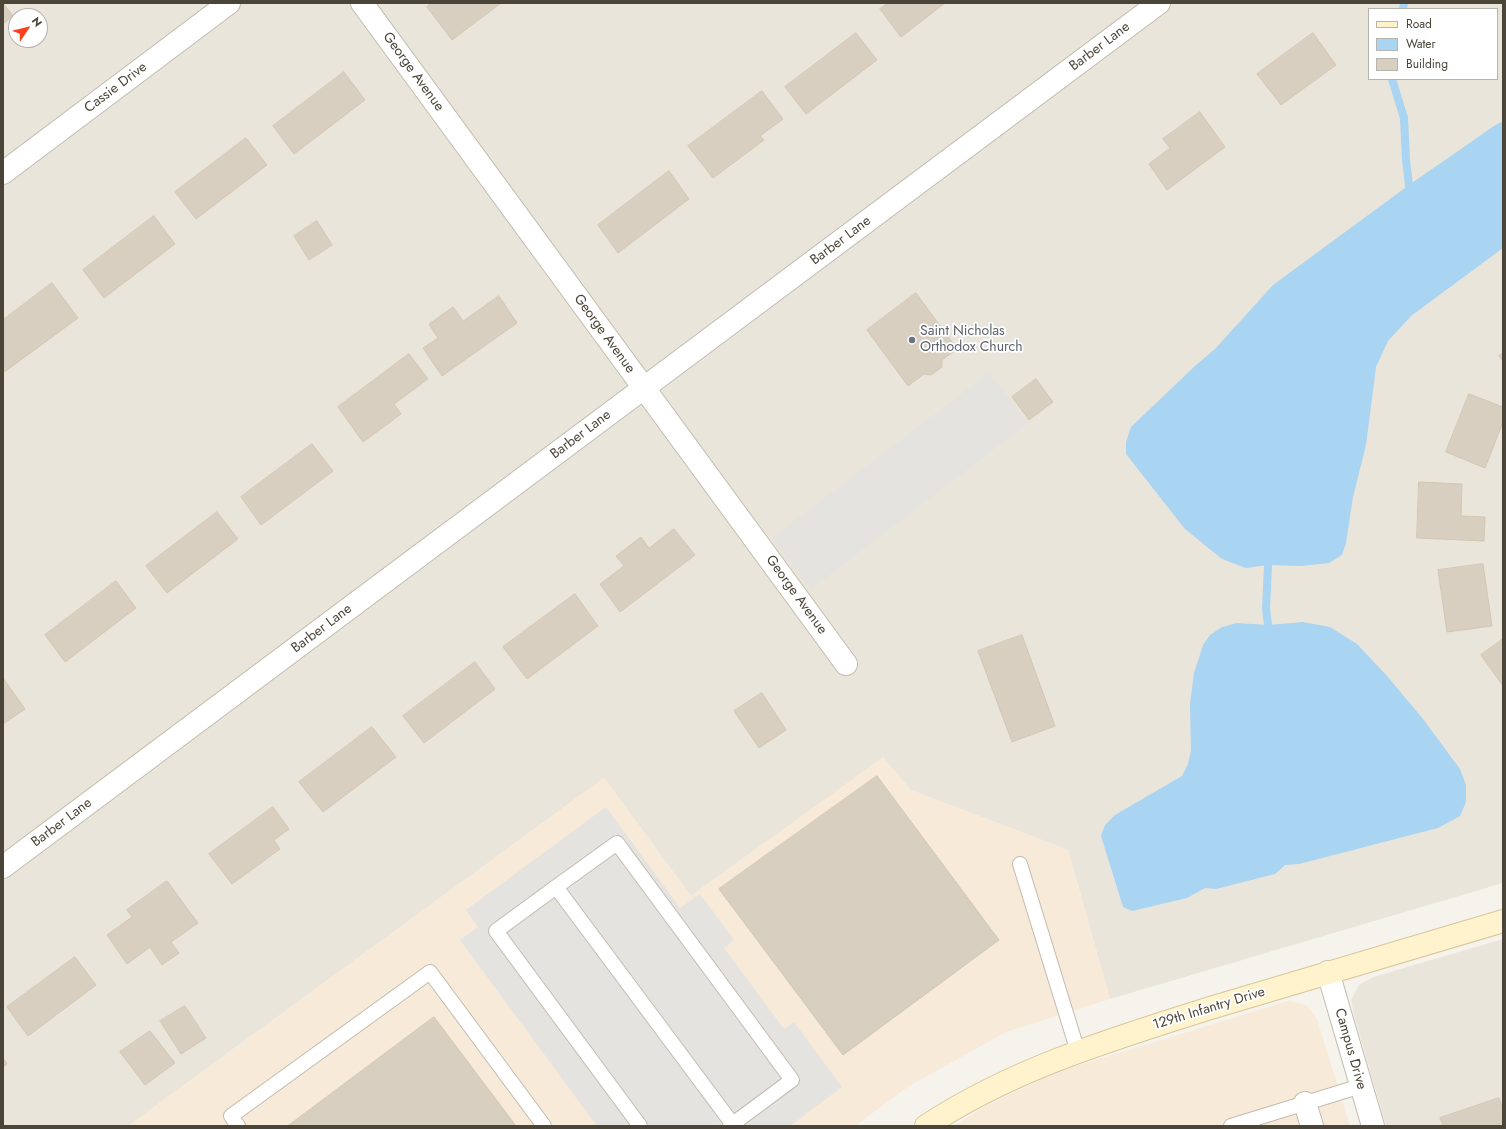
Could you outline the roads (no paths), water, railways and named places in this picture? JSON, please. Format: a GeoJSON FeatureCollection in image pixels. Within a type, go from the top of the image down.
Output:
{"type":"FeatureCollection","features":[{"type":"Feature","properties":{"kind":"street","name":"Cassie Drive"},"geometry":{"type":"LineString","coordinates":[[3,172],[229,3]]}},
{"type":"Feature","properties":{"kind":"street","name":"George Avenue"},"geometry":{"type":"LineString","coordinates":[[362,3],[846,664]]}},
{"type":"Feature","properties":{"kind":"street","name":"Barber Lane"},"geometry":{"type":"LineString","coordinates":[[3,867],[1159,3]]}},
{"type":"Feature","properties":{"kind":"street","name":"129th Infantry Drive"},"geometry":{"type":"LineString","coordinates":[[926,1126],[954,1108],[1024,1073],[1100,1043],[1328,972],[1503,921]]}},
{"type":"Feature","properties":{"kind":"street","name":"Campus Drive"},"geometry":{"type":"LineString","coordinates":[[1328,972],[1373,1126]]}},
{"type":"Feature","properties":{"kind":"street"},"geometry":{"type":"LineString","coordinates":[[1305,1103],[1312,1126]]}},
{"type":"Feature","properties":{"kind":"lane"},"geometry":{"type":"LineString","coordinates":[[556,887],[732,1125],[792,1080],[617,842],[496,931],[640,1126]]}},
{"type":"Feature","properties":{"kind":"lane"},"geometry":{"type":"LineString","coordinates":[[1020,864],[1078,1052]]}},
{"type":"Feature","properties":{"kind":"lane"},"geometry":{"type":"LineString","coordinates":[[238,1126],[231,1116],[430,972],[544,1126]]}},
{"type":"Feature","properties":{"kind":"lane"},"geometry":{"type":"LineString","coordinates":[[1231,1126],[1361,1086]]}},
{"type":"Feature","properties":{"kind":"water"},"geometry":{"type":"Polygon","coordinates":[[[1503,121],[1503,248],[1411,316],[1388,341],[1376,367],[1366,445],[1353,497],[1346,543],[1342,555],[1329,563],[1301,566],[1268,565],[1246,568],[1222,559],[1185,529],[1126,454],[1126,442],[1131,427],[1215,349],[1273,285],[1409,185],[1503,121]]]}},
{"type":"Feature","properties":{"kind":"water"},"geometry":{"type":"Polygon","coordinates":[[[1303,622],[1330,627],[1357,644],[1387,676],[1423,719],[1460,769],[1466,785],[1466,802],[1460,816],[1438,828],[1299,864],[1285,865],[1275,874],[1216,889],[1205,888],[1187,898],[1132,911],[1123,907],[1101,836],[1105,825],[1115,815],[1182,776],[1188,764],[1191,751],[1190,704],[1194,673],[1203,645],[1210,635],[1222,627],[1237,623],[1268,625],[1303,622]]]}},
{"type":"Feature","properties":{"kind":"waterway"},"geometry":{"type":"LineString","coordinates":[[1403,8],[1404,3]]}},
{"type":"Feature","properties":{"kind":"waterway"},"geometry":{"type":"LineString","coordinates":[[1392,80],[1404,118],[1409,185]]}},
{"type":"Feature","properties":{"kind":"waterway"},"geometry":{"type":"LineString","coordinates":[[1268,565],[1266,609],[1268,625]]}},
{"type":"Feature","properties":{"kind":"place","name":"Saint Nicholas Orthodox Church"},"geometry":{"type":"Point","coordinates":[912,340]}}]}
